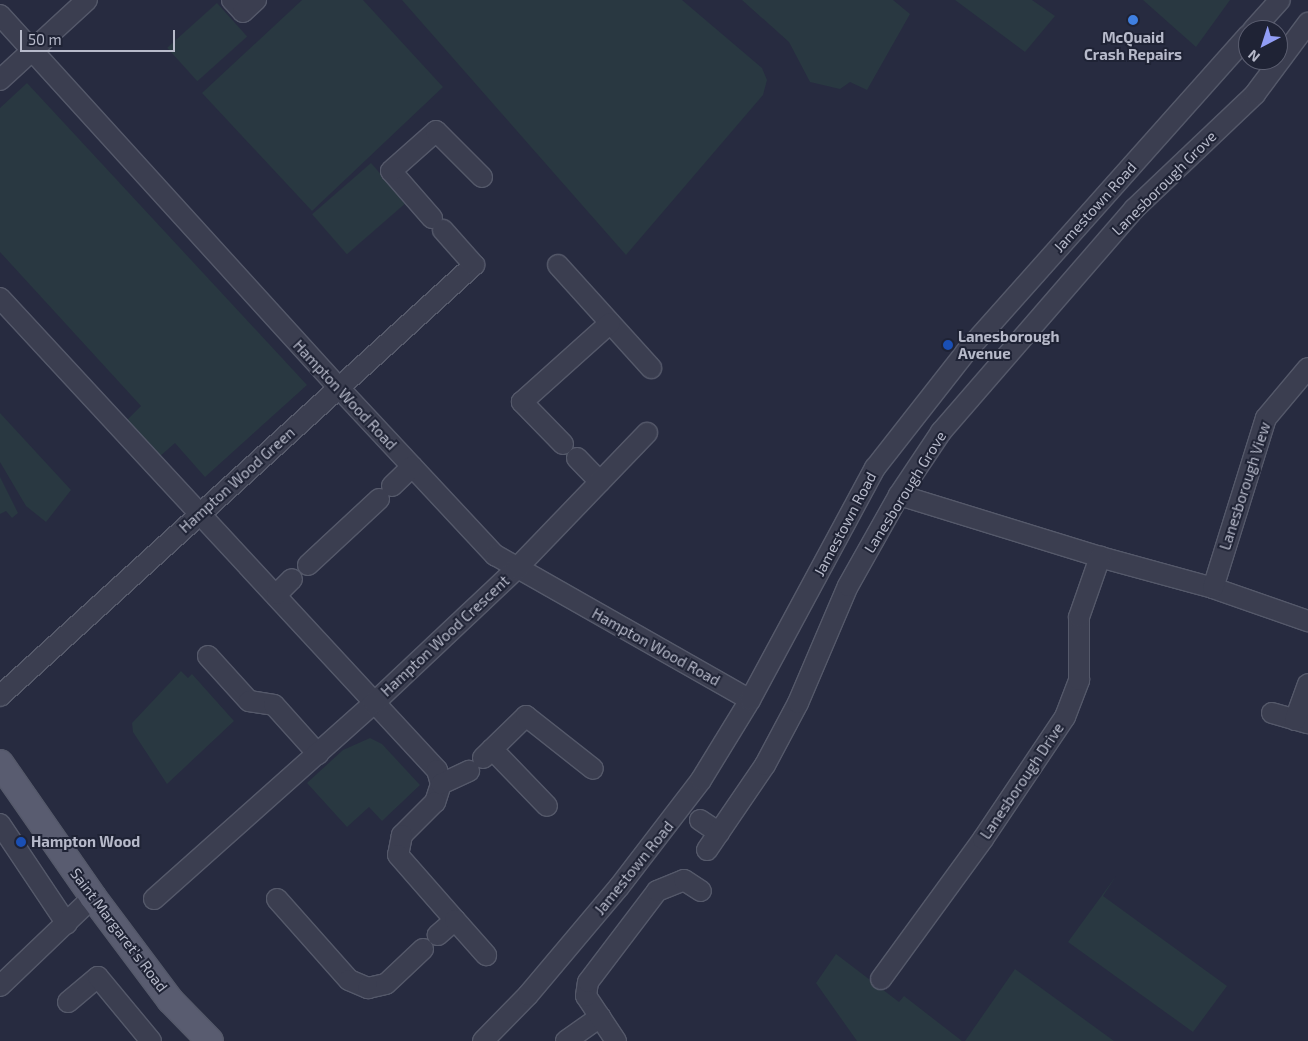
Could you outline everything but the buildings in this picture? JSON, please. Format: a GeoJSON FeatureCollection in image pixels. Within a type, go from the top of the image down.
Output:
{"type":"FeatureCollection","features":[{"type":"Feature","properties":{"kind":"main road","name":"Saint Margaret's Road"},"geometry":{"type":"LineString","coordinates":[[0,763],[93,897],[170,1000],[210,1041]]}},
{"type":"Feature","properties":{"kind":"street"},"geometry":{"type":"LineString","coordinates":[[0,80],[87,0]]}},
{"type":"Feature","properties":{"kind":"street"},"geometry":{"type":"LineString","coordinates":[[232,0],[243,12],[256,0]]}},
{"type":"Feature","properties":{"kind":"street"},"geometry":{"type":"LineString","coordinates":[[1262,20],[1280,0]]}},
{"type":"Feature","properties":{"kind":"street","name":"Hampton Wood Road"},"geometry":{"type":"LineString","coordinates":[[0,15],[338,388],[495,554],[516,569],[750,700]]}},
{"type":"Feature","properties":{"kind":"street","name":"Lanesborough Grove"},"geometry":{"type":"LineString","coordinates":[[708,850],[766,766],[798,703],[848,586],[900,495],[941,432],[1134,209],[1255,94],[1308,23]]}},
{"type":"Feature","properties":{"kind":"street","name":"Jamestown Road"},"geometry":{"type":"LineString","coordinates":[[483,1041],[528,995],[668,828],[750,700],[874,468],[966,352],[1238,47]]}},
{"type":"Feature","properties":{"kind":"street","name":"Hampton Wood Green"},"geometry":{"type":"LineString","coordinates":[[0,696],[474,265],[391,171],[436,131],[482,177]]}},
{"type":"Feature","properties":{"kind":"street"},"geometry":{"type":"LineString","coordinates":[[558,265],[651,368]]}},
{"type":"Feature","properties":{"kind":"street"},"geometry":{"type":"LineString","coordinates":[[0,298],[198,515],[277,594],[374,703],[438,770],[441,784],[435,802],[402,835],[398,855],[486,955]]}},
{"type":"Feature","properties":{"kind":"street"},"geometry":{"type":"LineString","coordinates":[[563,444],[522,402],[610,323]]}},
{"type":"Feature","properties":{"kind":"street","name":"Lanesborough View"},"geometry":{"type":"LineString","coordinates":[[1213,588],[1266,418],[1308,368]]}},
{"type":"Feature","properties":{"kind":"street","name":"Hampton Wood Crescent"},"geometry":{"type":"LineString","coordinates":[[154,900],[374,703],[516,569],[647,433]]}},
{"type":"Feature","properties":{"kind":"street"},"geometry":{"type":"LineString","coordinates":[[577,458],[600,482]]}},
{"type":"Feature","properties":{"kind":"street"},"geometry":{"type":"LineString","coordinates":[[308,564],[412,467]]}},
{"type":"Feature","properties":{"kind":"street"},"geometry":{"type":"LineString","coordinates":[[900,495],[1100,557],[1213,588],[1308,621]]}},
{"type":"Feature","properties":{"kind":"street","name":"Lanesborough Drive"},"geometry":{"type":"LineString","coordinates":[[881,979],[984,840],[1065,717],[1079,680],[1079,617],[1100,557]]}},
{"type":"Feature","properties":{"kind":"street"},"geometry":{"type":"LineString","coordinates":[[277,594],[292,579]]}},
{"type":"Feature","properties":{"kind":"street"},"geometry":{"type":"LineString","coordinates":[[208,656],[249,701],[274,705],[318,754]]}},
{"type":"Feature","properties":{"kind":"street"},"geometry":{"type":"LineString","coordinates":[[1272,713],[1302,722],[1308,684]]}},
{"type":"Feature","properties":{"kind":"street"},"geometry":{"type":"LineString","coordinates":[[441,784],[481,759],[526,716],[592,768]]}},
{"type":"Feature","properties":{"kind":"street"},"geometry":{"type":"LineString","coordinates":[[481,759],[548,806]]}},
{"type":"Feature","properties":{"kind":"street"},"geometry":{"type":"LineString","coordinates":[[700,820],[719,833]]}},
{"type":"Feature","properties":{"kind":"street"},"geometry":{"type":"LineString","coordinates":[[0,824],[67,924]]}},
{"type":"Feature","properties":{"kind":"street"},"geometry":{"type":"LineString","coordinates":[[616,1041],[586,996],[588,982],[657,891],[684,880],[701,891]]}},
{"type":"Feature","properties":{"kind":"street"},"geometry":{"type":"LineString","coordinates":[[0,986],[67,924],[93,897]]}},
{"type":"Feature","properties":{"kind":"street"},"geometry":{"type":"LineString","coordinates":[[277,899],[349,980],[368,988],[386,984],[423,949]]}},
{"type":"Feature","properties":{"kind":"street"},"geometry":{"type":"LineString","coordinates":[[438,935],[455,920]]}},
{"type":"Feature","properties":{"kind":"street"},"geometry":{"type":"LineString","coordinates":[[68,1002],[98,977],[151,1041]]}},
{"type":"Feature","properties":{"kind":"street"},"geometry":{"type":"LineString","coordinates":[[566,1041],[600,1017]]}},
{"type":"Feature","properties":{"kind":"shaded area"},"geometry":{"type":"Polygon","coordinates":[[[302,0],[363,0],[443,87],[312,211],[202,93],[302,0]]]}},
{"type":"Feature","properties":{"kind":"shaded area"},"geometry":{"type":"Polygon","coordinates":[[[402,0],[682,0],[762,68],[767,80],[763,95],[626,255],[402,0]]]}},
{"type":"Feature","properties":{"kind":"shaded area"},"geometry":{"type":"Polygon","coordinates":[[[742,0],[893,0],[910,14],[867,90],[850,82],[840,89],[810,82],[789,42],[742,0]]]}},
{"type":"Feature","properties":{"kind":"shaded area"},"geometry":{"type":"Polygon","coordinates":[[[955,0],[1032,0],[1055,16],[1025,52],[955,0]]]}},
{"type":"Feature","properties":{"kind":"shaded area"},"geometry":{"type":"Polygon","coordinates":[[[1143,0],[1230,0],[1196,47],[1143,0]]]}},
{"type":"Feature","properties":{"kind":"shaded area"},"geometry":{"type":"Polygon","coordinates":[[[217,3],[247,36],[197,81],[167,48],[217,3]]]}},
{"type":"Feature","properties":{"kind":"shaded area"},"geometry":{"type":"Polygon","coordinates":[[[27,83],[307,385],[205,477],[175,443],[159,457],[126,421],[141,406],[0,252],[0,108],[27,83]]]}},
{"type":"Feature","properties":{"kind":"shaded area"},"geometry":{"type":"Polygon","coordinates":[[[371,163],[406,203],[347,254],[312,214],[371,163]]]}},
{"type":"Feature","properties":{"kind":"shaded area"},"geometry":{"type":"Polygon","coordinates":[[[0,413],[71,490],[46,522],[26,506],[0,462],[0,413]]]}},
{"type":"Feature","properties":{"kind":"shaded area"},"geometry":{"type":"Polygon","coordinates":[[[0,477],[18,513],[12,518],[6,511],[0,514],[0,477]]]}},
{"type":"Feature","properties":{"kind":"shaded area"},"geometry":{"type":"Polygon","coordinates":[[[181,671],[188,678],[192,674],[234,721],[167,784],[133,732],[132,723],[181,671]]]}},
{"type":"Feature","properties":{"kind":"shaded area"},"geometry":{"type":"Polygon","coordinates":[[[370,738],[382,744],[420,785],[382,821],[369,807],[347,827],[307,783],[343,750],[370,738]]]}},
{"type":"Feature","properties":{"kind":"shaded area"},"geometry":{"type":"Polygon","coordinates":[[[1116,876],[1103,896],[1227,986],[1193,1032],[1068,942],[1116,876]]]}},
{"type":"Feature","properties":{"kind":"shaded area"},"geometry":{"type":"Polygon","coordinates":[[[836,954],[899,1002],[904,996],[962,1041],[857,1041],[816,983],[836,954]]]}},
{"type":"Feature","properties":{"kind":"shaded area"},"geometry":{"type":"Polygon","coordinates":[[[1015,969],[1114,1041],[965,1041],[1015,969]]]}},
{"type":"Feature","properties":{"kind":"place","name":"McQuaid Crash Repairs"},"geometry":{"type":"Point","coordinates":[1133,20]}},
{"type":"Feature","properties":{"kind":"place","name":"Lanesborough Avenue"},"geometry":{"type":"Point","coordinates":[948,345]}},
{"type":"Feature","properties":{"kind":"place","name":"Hampton Wood"},"geometry":{"type":"Point","coordinates":[21,842]}}]}
